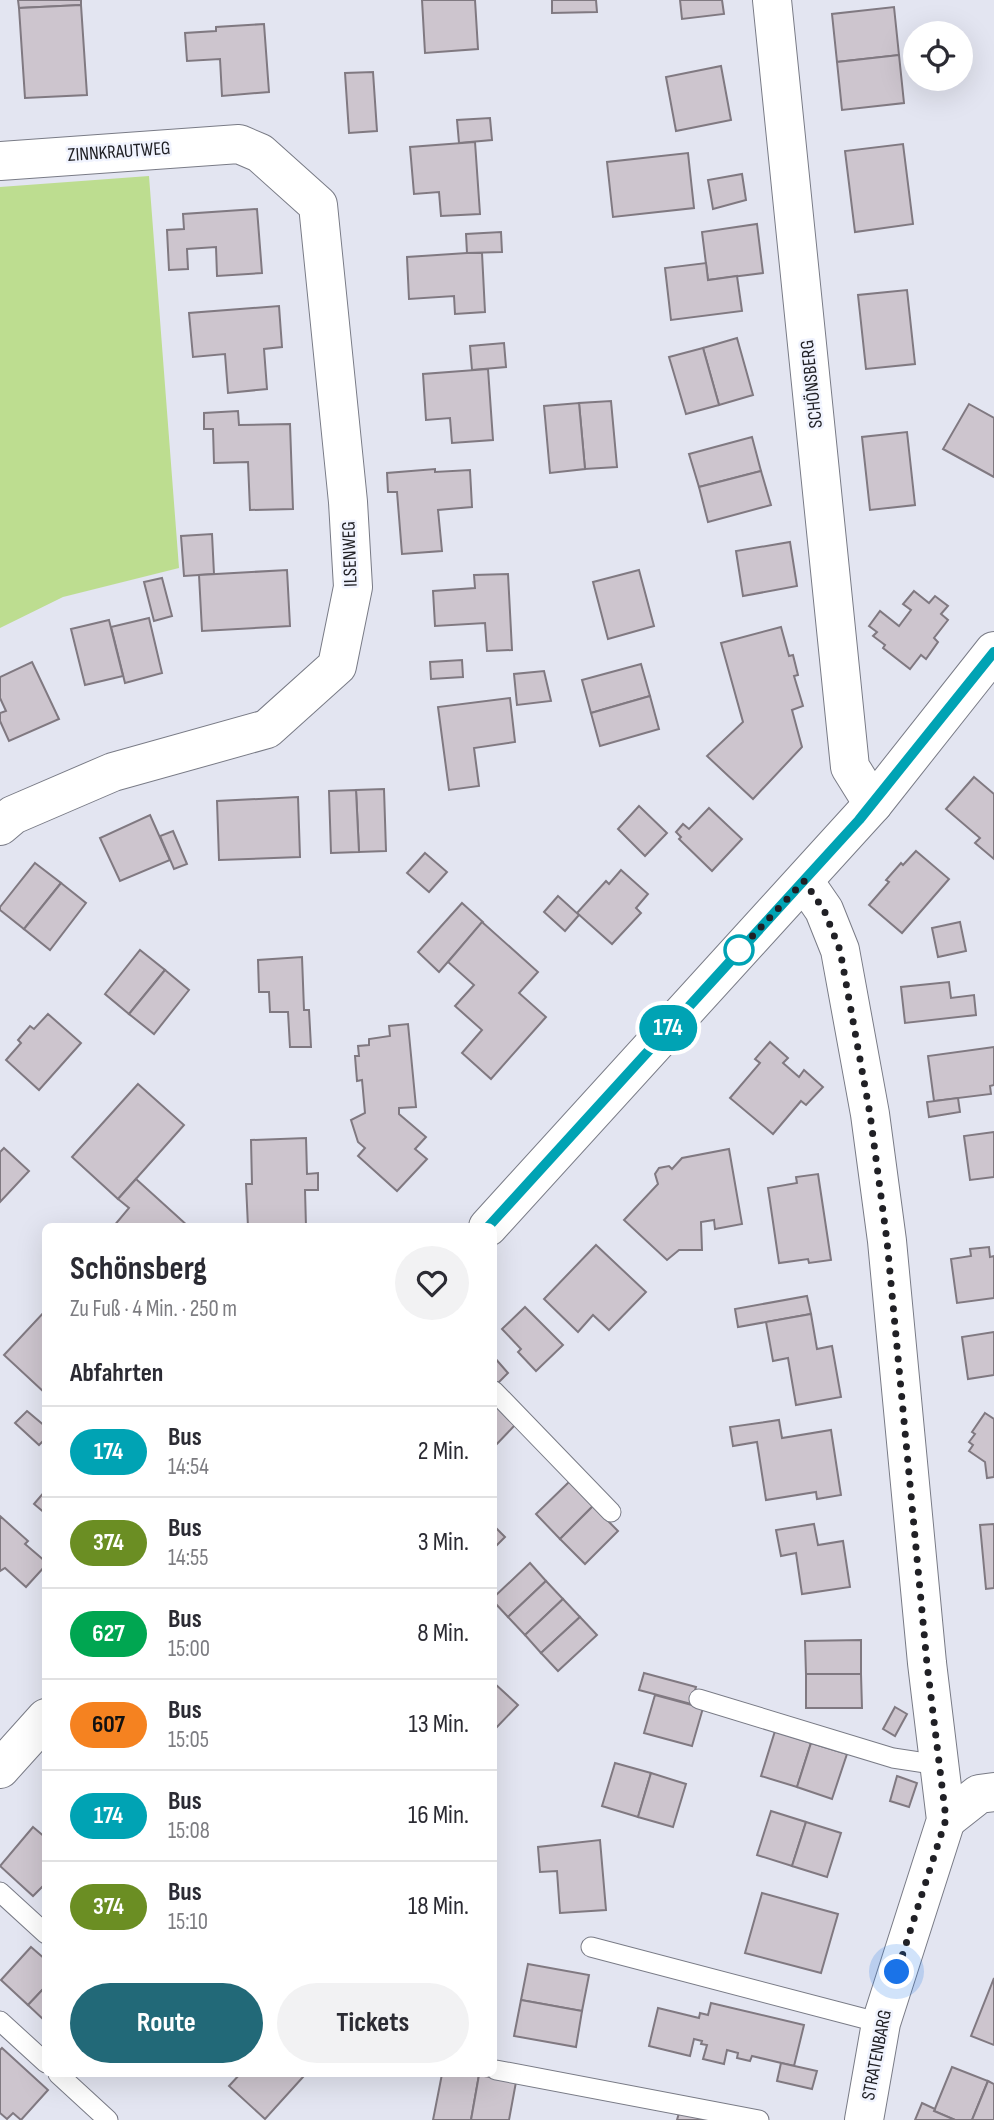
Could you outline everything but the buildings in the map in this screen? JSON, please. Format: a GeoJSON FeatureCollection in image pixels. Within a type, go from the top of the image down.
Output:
{"type":"FeatureCollection","features":[{"type":"Feature","properties":{"kind":"street","name":"SCHÖNSBERG"},"geometry":{"type":"LineString","coordinates":[[772,0],[850,767],[873,804]]}},
{"type":"Feature","properties":{"kind":"street","name":"ZINNKRAUTWEG"},"geometry":{"type":"LineString","coordinates":[[0,161],[239,144]]}},
{"type":"Feature","properties":{"kind":"street","name":"ILSENWEG"},"geometry":{"type":"LineString","coordinates":[[0,827],[13,816],[113,772],[268,729],[337,666],[353,587],[348,502],[318,205],[260,153],[239,144]]}},
{"type":"Feature","properties":{"kind":"street"},"geometry":{"type":"LineString","coordinates":[[492,1223],[873,804],[994,652]]}},
{"type":"Feature","properties":{"kind":"street","name":"STRATENBARG"},"geometry":{"type":"LineString","coordinates":[[804,881],[824,910],[840,950],[870,1114],[887,1241],[927,1664],[946,1819],[881,2023],[864,2120]]}},
{"type":"Feature","properties":{"kind":"street"},"geometry":{"type":"LineString","coordinates":[[0,1769],[42,1722]]}},
{"type":"Feature","properties":{"kind":"street"},"geometry":{"type":"LineString","coordinates":[[946,1819],[979,1794],[994,1792]]}},
{"type":"Feature","properties":{"kind":"lane"},"geometry":{"type":"LineString","coordinates":[[497,1394],[611,1512]]}},
{"type":"Feature","properties":{"kind":"lane"},"geometry":{"type":"LineString","coordinates":[[699,1699],[893,1758],[939,1765]]}},
{"type":"Feature","properties":{"kind":"lane"},"geometry":{"type":"LineString","coordinates":[[0,1892],[42,1930]]}},
{"type":"Feature","properties":{"kind":"lane"},"geometry":{"type":"LineString","coordinates":[[591,1947],[881,2023]]}},
{"type":"Feature","properties":{"kind":"lane"},"geometry":{"type":"LineString","coordinates":[[0,2021],[42,2059]]}},
{"type":"Feature","properties":{"kind":"lane"},"geometry":{"type":"LineString","coordinates":[[497,2070],[759,2120]]}},
{"type":"Feature","properties":{"kind":"lane"},"geometry":{"type":"LineString","coordinates":[[61,2077],[108,2120]]}},
{"type":"Feature","properties":{"kind":"green space"},"geometry":{"type":"Polygon","coordinates":[[[149,176],[179,568],[63,597],[0,628],[0,187],[149,176]]]}},
{"type":"Feature","properties":{"kind":"bus line","name":"174"},"geometry":{"type":"LineString","coordinates":[[492,1223],[859,820],[994,652]]}},
{"type":"Feature","properties":{"kind":"route"},"geometry":{"type":"LineString","coordinates":[[739,950],[733,957],[804,881],[824,910],[840,950],[870,1114],[887,1241],[927,1664],[946,1819],[897,1972]]}}]}
